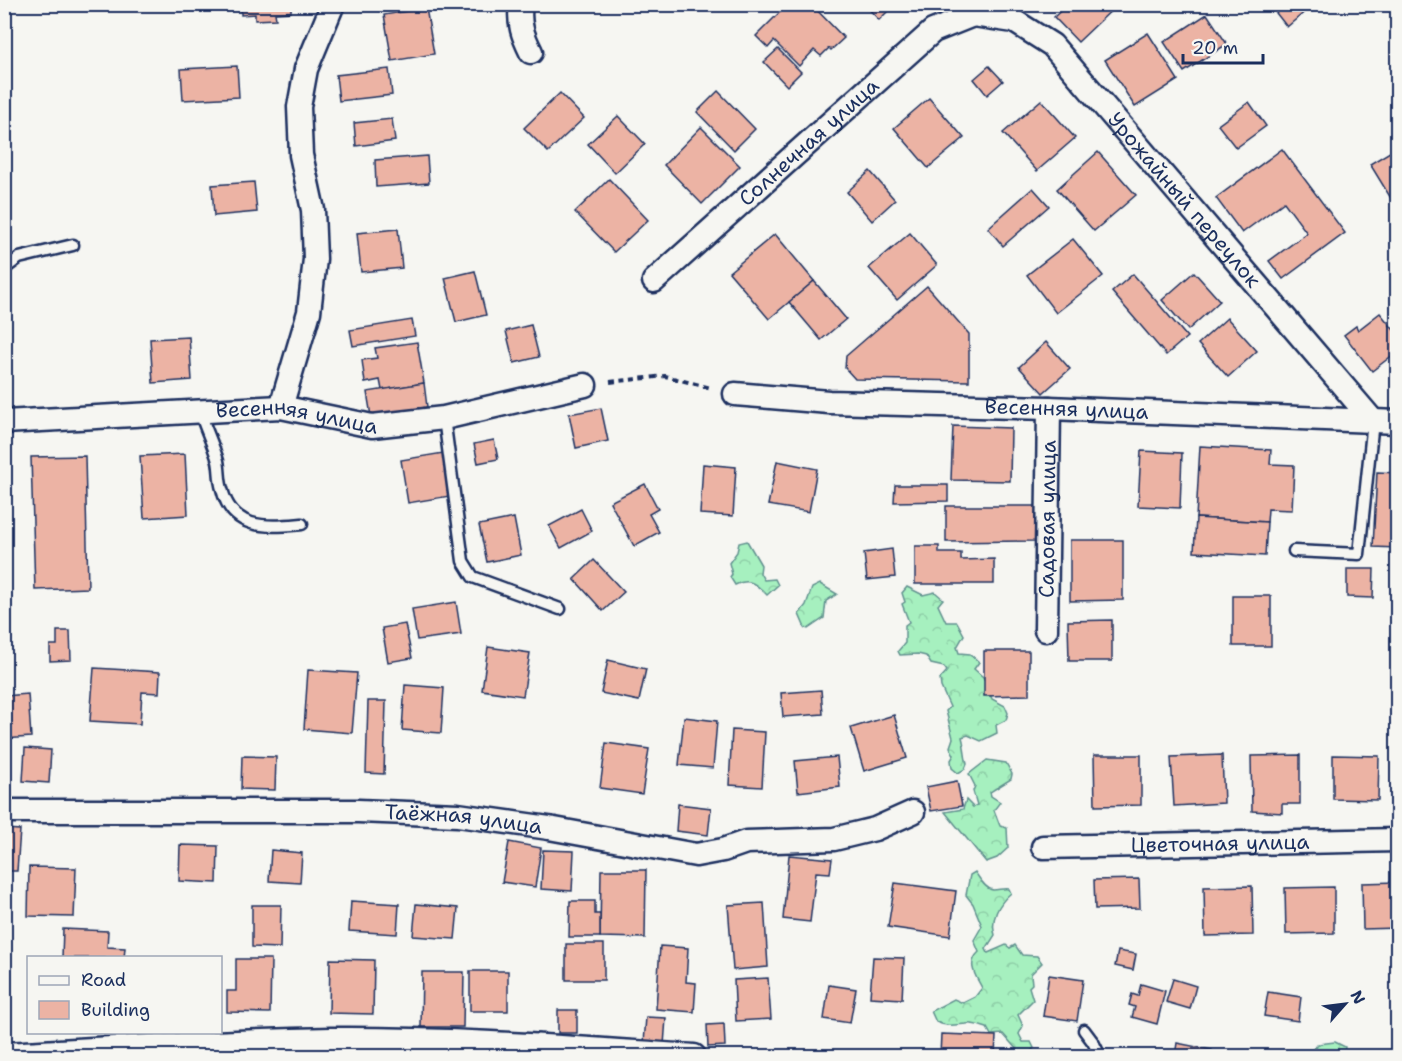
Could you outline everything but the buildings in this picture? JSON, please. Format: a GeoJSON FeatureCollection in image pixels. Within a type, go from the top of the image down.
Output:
{"type":"FeatureCollection","features":[{"type":"Feature","properties":{"kind":"street"},"geometry":{"type":"LineString","coordinates":[[281,407],[309,312],[315,259],[313,210],[301,155],[299,107],[306,69],[333,4]]}},
{"type":"Feature","properties":{"kind":"street"},"geometry":{"type":"LineString","coordinates":[[522,4],[519,15],[522,34],[531,52]]}},
{"type":"Feature","properties":{"kind":"street","name":"Солнечная улица"},"geometry":{"type":"LineString","coordinates":[[654,281],[933,31],[967,10]]}},
{"type":"Feature","properties":{"kind":"street","name":"Урожайный переулок"},"geometry":{"type":"LineString","coordinates":[[967,10],[1014,21],[1052,45],[1372,421]]}},
{"type":"Feature","properties":{"kind":"street","name":"Весенняя улица"},"geometry":{"type":"LineString","coordinates":[[4,422],[281,407],[372,426],[444,418],[585,385]]}},
{"type":"Feature","properties":{"kind":"street","name":"Весенняя улица"},"geometry":{"type":"LineString","coordinates":[[735,394],[828,402],[1398,422]]}},
{"type":"Feature","properties":{"kind":"street","name":"Садовая улица"},"geometry":{"type":"LineString","coordinates":[[1046,630],[1048,408]]}},
{"type":"Feature","properties":{"kind":"street","name":"Таёжная улица"},"geometry":{"type":"LineString","coordinates":[[4,811],[358,811],[458,815],[549,828],[696,855],[723,850],[746,842],[834,839],[875,829],[913,812]]}},
{"type":"Feature","properties":{"kind":"street","name":"Цветочная улица"},"geometry":{"type":"LineString","coordinates":[[1043,847],[1398,840]]}},
{"type":"Feature","properties":{"kind":"street"},"geometry":{"type":"LineString","coordinates":[[4,1054],[157,1045],[332,1039],[485,1042],[694,1056]]}},
{"type":"Feature","properties":{"kind":"lane"},"geometry":{"type":"LineString","coordinates":[[4,269],[18,258],[73,245]]}},
{"type":"Feature","properties":{"kind":"lane"},"geometry":{"type":"LineString","coordinates":[[200,412],[218,462],[221,488],[227,505],[241,519],[255,525],[302,524]]}},
{"type":"Feature","properties":{"kind":"lane"},"geometry":{"type":"LineString","coordinates":[[444,418],[463,561],[473,577],[560,609]]}},
{"type":"Feature","properties":{"kind":"lane"},"geometry":{"type":"LineString","coordinates":[[1294,551],[1359,554],[1372,421]]}},
{"type":"Feature","properties":{"kind":"lane"},"geometry":{"type":"LineString","coordinates":[[1084,1030],[1100,1056]]}},
{"type":"Feature","properties":{"kind":"path"},"geometry":{"type":"LineString","coordinates":[[585,385],[665,376],[735,394]]}},
{"type":"Feature","properties":{"kind":"green space"},"geometry":{"type":"Polygon","coordinates":[[[747,541],[761,565],[760,573],[764,580],[775,579],[778,585],[767,595],[749,582],[735,585],[730,577],[732,574],[729,563],[737,552],[739,543],[747,541]]]}},
{"type":"Feature","properties":{"kind":"green space"},"geometry":{"type":"Polygon","coordinates":[[[820,584],[837,594],[826,601],[824,618],[808,629],[805,628],[799,614],[806,605],[812,588],[820,584]]]}},
{"type":"Feature","properties":{"kind":"green space"},"geometry":{"type":"Polygon","coordinates":[[[907,587],[923,595],[935,592],[943,599],[938,605],[946,622],[957,622],[964,635],[957,647],[959,653],[970,654],[979,662],[974,669],[983,677],[992,699],[1005,706],[1008,713],[1006,720],[996,725],[997,733],[981,741],[968,735],[962,737],[967,764],[965,769],[958,773],[952,768],[951,760],[954,755],[950,747],[953,738],[946,711],[950,707],[940,679],[947,671],[944,667],[931,664],[926,656],[900,655],[898,651],[905,643],[905,625],[909,622],[902,604],[905,602],[902,593],[907,587]]]}},
{"type":"Feature","properties":{"kind":"green space"},"geometry":{"type":"Polygon","coordinates":[[[987,760],[1006,763],[1012,774],[1011,779],[990,792],[991,796],[1000,802],[994,810],[1000,826],[1007,828],[1008,848],[997,858],[986,862],[945,812],[963,809],[966,800],[973,807],[977,805],[973,791],[975,786],[969,774],[987,760]]]}},
{"type":"Feature","properties":{"kind":"green space"},"geometry":{"type":"Polygon","coordinates":[[[975,872],[987,888],[1009,889],[1011,893],[995,917],[995,935],[986,949],[988,953],[1006,945],[1010,948],[1015,945],[1022,955],[1037,956],[1042,963],[1031,974],[1032,984],[1029,987],[1033,1000],[1018,1015],[1023,1026],[1019,1034],[1023,1042],[1031,1042],[1034,1048],[1028,1054],[1019,1052],[1003,1034],[991,1035],[987,1028],[974,1024],[940,1024],[936,1022],[931,1011],[954,999],[963,1003],[975,997],[982,988],[975,974],[973,961],[979,952],[974,940],[982,926],[973,904],[966,895],[970,875],[975,872]]]}},
{"type":"Feature","properties":{"kind":"green space"},"geometry":{"type":"Polygon","coordinates":[[[1335,1042],[1345,1047],[1344,1054],[1341,1056],[1308,1056],[1318,1044],[1335,1042]]]}}]}
